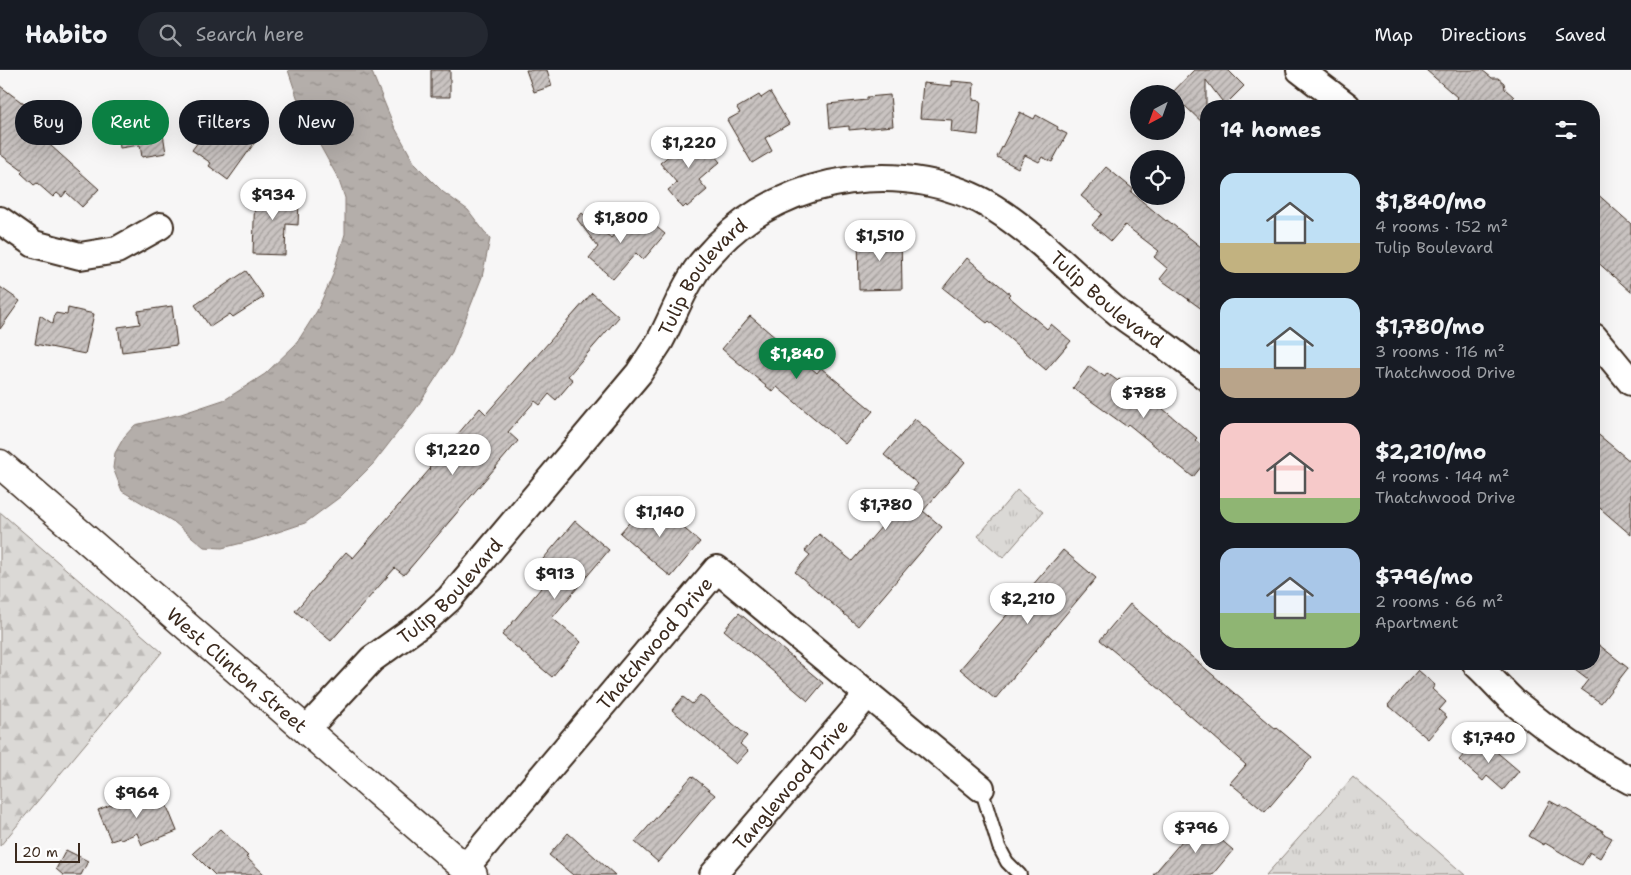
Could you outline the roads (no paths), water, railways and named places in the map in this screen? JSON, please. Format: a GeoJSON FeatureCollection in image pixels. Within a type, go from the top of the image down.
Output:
{"type":"FeatureCollection","features":[{"type":"Feature","properties":{"kind":"street"},"geometry":{"type":"LineString","coordinates":[[1300,70],[1339,100]]}},
{"type":"Feature","properties":{"kind":"street","name":"Tulip Boulevard"},"geometry":{"type":"LineString","coordinates":[[306,730],[372,660],[421,624],[449,599],[639,373],[660,341],[695,272],[720,244],[742,224],[766,208],[798,192],[827,184],[879,178],[912,180],[964,193],[992,207],[1020,226],[1117,312],[1200,372]]}},
{"type":"Feature","properties":{"kind":"street"},"geometry":{"type":"LineString","coordinates":[[0,220],[34,244],[80,256],[117,250],[160,226]]}},
{"type":"Feature","properties":{"kind":"street"},"geometry":{"type":"LineString","coordinates":[[1600,344],[1631,382]]}},
{"type":"Feature","properties":{"kind":"street","name":"West Clinton Street"},"geometry":{"type":"LineString","coordinates":[[0,464],[469,871]]}},
{"type":"Feature","properties":{"kind":"street","name":"Thatchwood Drive"},"geometry":{"type":"LineString","coordinates":[[469,871],[717,568],[868,694]]}},
{"type":"Feature","properties":{"kind":"street"},"geometry":{"type":"LineString","coordinates":[[1482,670],[1513,701],[1553,732],[1585,754],[1631,781]]}},
{"type":"Feature","properties":{"kind":"street"},"geometry":{"type":"LineString","coordinates":[[868,694],[982,788]]}},
{"type":"Feature","properties":{"kind":"street","name":"Tanglewood Drive"},"geometry":{"type":"LineString","coordinates":[[713,875],[868,694]]}},
{"type":"Feature","properties":{"kind":"lane"},"geometry":{"type":"LineString","coordinates":[[982,788],[999,847],[1007,862],[1020,875]]}},
{"type":"Feature","properties":{"kind":"water"},"geometry":{"type":"Polygon","coordinates":[[[288,70],[371,70],[394,126],[415,164],[443,192],[468,210],[490,239],[482,277],[452,353],[415,410],[373,464],[340,497],[305,523],[254,540],[222,548],[204,547],[174,522],[122,491],[113,468],[115,453],[124,437],[135,425],[181,414],[226,399],[265,374],[296,344],[317,311],[332,277],[345,234],[345,198],[338,178],[320,145],[354,145],[354,100],[298,100],[288,70]]]}}]}
